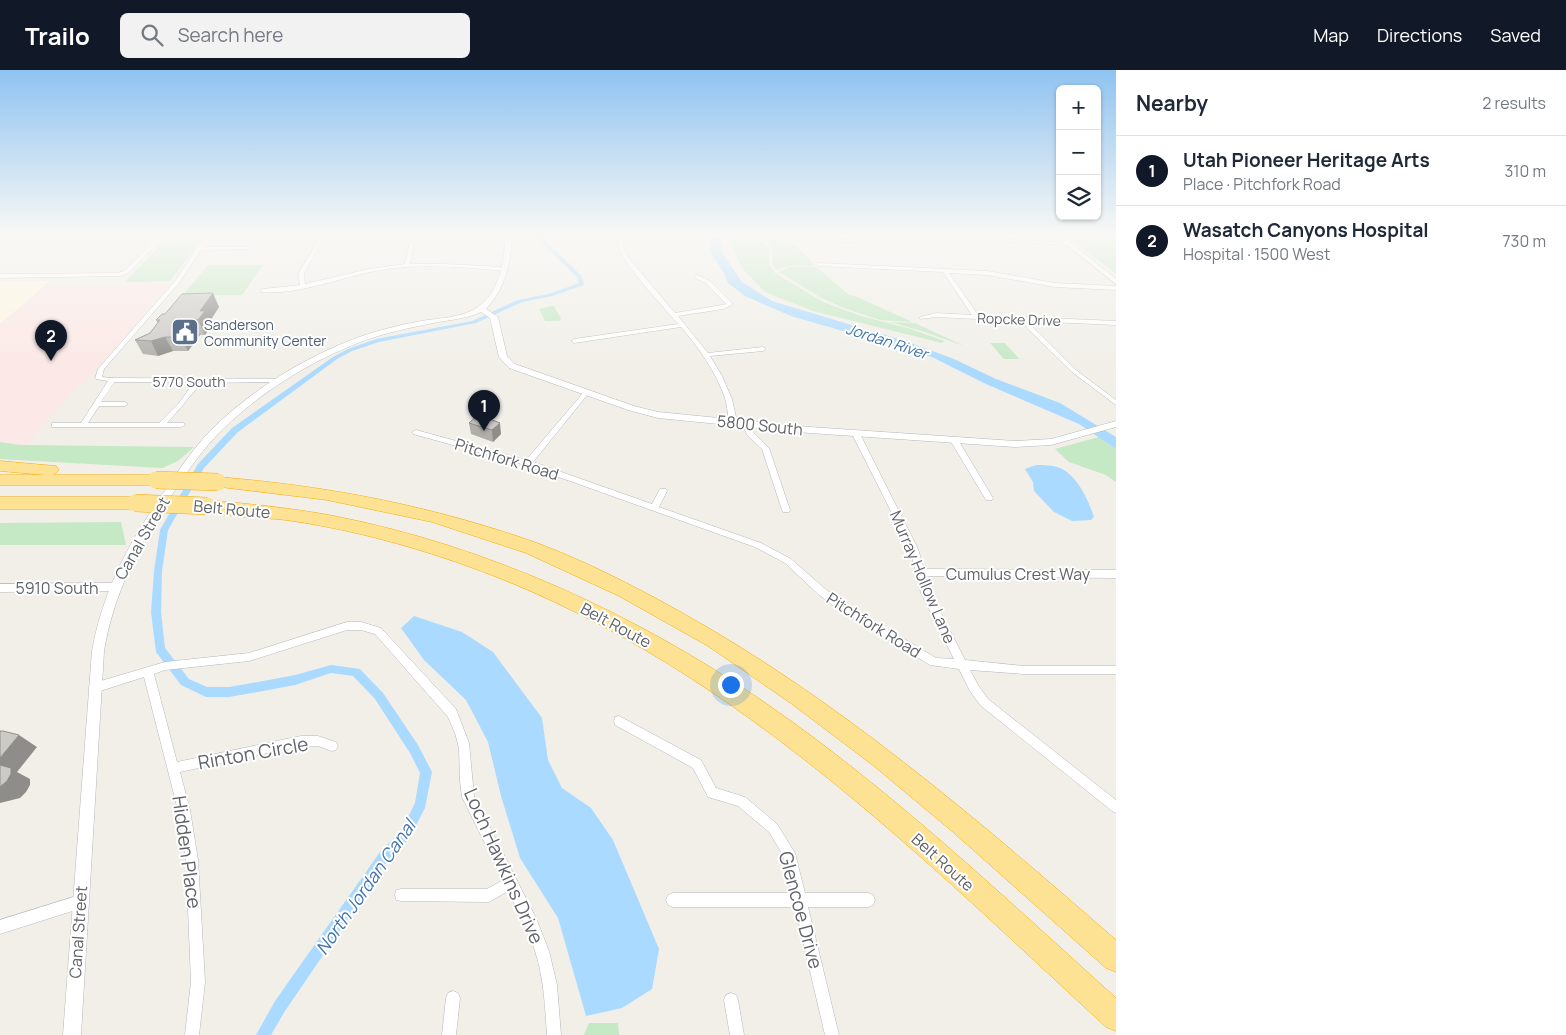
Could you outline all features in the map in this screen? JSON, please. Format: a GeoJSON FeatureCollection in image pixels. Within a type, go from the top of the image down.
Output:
{"type":"FeatureCollection","features":[{"type":"Feature","properties":{"kind":"highway"},"geometry":{"type":"LineString","coordinates":[[0,466],[155,480]]}},
{"type":"Feature","properties":{"kind":"highway","name":"Belt Route"},"geometry":{"type":"LineString","coordinates":[[0,480],[155,480],[218,482],[277,487],[333,495],[437,517],[532,550],[629,593],[684,622],[727,648],[830,720],[964,825],[1116,958]]}},
{"type":"Feature","properties":{"kind":"highway","name":"Belt Route"},"geometry":{"type":"LineString","coordinates":[[0,503],[135,503],[207,506],[265,511],[334,522],[388,534],[463,557],[556,594],[674,657],[727,688],[777,724],[869,796],[1116,1017]]}},
{"type":"Feature","properties":{"kind":"highway"},"geometry":{"type":"LineString","coordinates":[[0,508],[76,503]]}},
{"type":"Feature","properties":{"kind":"street","name":"5770 South"},"geometry":{"type":"LineString","coordinates":[[179,279],[101,369],[98,378],[112,380],[280,381]]}},
{"type":"Feature","properties":{"kind":"street"},"geometry":{"type":"LineString","coordinates":[[302,279],[303,287]]}},
{"type":"Feature","properties":{"kind":"street"},"geometry":{"type":"LineString","coordinates":[[263,291],[303,287],[335,279]]}},
{"type":"Feature","properties":{"kind":"street"},"geometry":{"type":"LineString","coordinates":[[487,313],[500,279]]}},
{"type":"Feature","properties":{"kind":"street"},"geometry":{"type":"LineString","coordinates":[[644,279],[706,356],[722,385],[733,422]]}},
{"type":"Feature","properties":{"kind":"street"},"geometry":{"type":"LineString","coordinates":[[674,315],[725,307],[730,304],[708,282],[701,279]]}},
{"type":"Feature","properties":{"kind":"street"},"geometry":{"type":"LineString","coordinates":[[950,279],[976,317]]}},
{"type":"Feature","properties":{"kind":"street"},"geometry":{"type":"LineString","coordinates":[[1024,279],[1055,285],[1116,288]]}},
{"type":"Feature","properties":{"kind":"street","name":"Canal Street"},"geometry":{"type":"LineString","coordinates":[[72,1035],[94,688],[102,626],[113,587],[149,523],[194,456],[227,421],[280,381],[358,340],[487,313]]}},
{"type":"Feature","properties":{"kind":"street","name":"5800 South"},"geometry":{"type":"LineString","coordinates":[[487,313],[503,357],[518,368],[586,393],[658,415],[856,434],[1034,443],[1051,442],[1112,426]]}},
{"type":"Feature","properties":{"kind":"street","name":"Ropcke Drive"},"geometry":{"type":"LineString","coordinates":[[922,318],[936,315],[1116,323]]}},
{"type":"Feature","properties":{"kind":"street"},"geometry":{"type":"LineString","coordinates":[[1022,319],[1074,371],[1116,403]]}},
{"type":"Feature","properties":{"kind":"street"},"geometry":{"type":"LineString","coordinates":[[574,341],[681,325]]}},
{"type":"Feature","properties":{"kind":"street"},"geometry":{"type":"LineString","coordinates":[[706,356],[763,349]]}},
{"type":"Feature","properties":{"kind":"street"},"geometry":{"type":"LineString","coordinates":[[83,425],[112,380]]}},
{"type":"Feature","properties":{"kind":"street"},"geometry":{"type":"LineString","coordinates":[[160,425],[181,404],[198,381]]}},
{"type":"Feature","properties":{"kind":"street"},"geometry":{"type":"LineString","coordinates":[[528,463],[586,393]]}},
{"type":"Feature","properties":{"kind":"street"},"geometry":{"type":"LineString","coordinates":[[96,404],[125,404]]}},
{"type":"Feature","properties":{"kind":"street"},"geometry":{"type":"LineString","coordinates":[[748,424],[750,433],[765,448],[786,510]]}},
{"type":"Feature","properties":{"kind":"street"},"geometry":{"type":"LineString","coordinates":[[55,425],[181,425]]}},
{"type":"Feature","properties":{"kind":"street","name":"Pitchfork Road"},"geometry":{"type":"LineString","coordinates":[[416,432],[528,463],[768,550],[796,568],[830,598],[922,656],[939,663],[1024,670],[1116,670]]}},
{"type":"Feature","properties":{"kind":"street","name":"Murray Hollow Lane"},"geometry":{"type":"LineString","coordinates":[[856,434],[914,549],[926,593],[974,688],[991,709],[1116,806]]}},
{"type":"Feature","properties":{"kind":"street"},"geometry":{"type":"LineString","coordinates":[[954,440],[989,498]]}},
{"type":"Feature","properties":{"kind":"street"},"geometry":{"type":"LineString","coordinates":[[654,508],[663,491]]}},
{"type":"Feature","properties":{"kind":"street","name":"Cumulus Crest Way"},"geometry":{"type":"LineString","coordinates":[[921,572],[935,574],[1116,574]]}},
{"type":"Feature","properties":{"kind":"street","name":"5910 South"},"geometry":{"type":"LineString","coordinates":[[0,588],[113,587]]}},
{"type":"Feature","properties":{"kind":"street","name":"Loch Hawkins Drive"},"geometry":{"type":"LineString","coordinates":[[94,688],[165,666],[249,657],[347,626],[361,626],[378,631],[452,713],[463,740],[465,784],[468,797],[509,883],[531,923],[548,968],[554,1035]]}},
{"type":"Feature","properties":{"kind":"street","name":"Hidden Place"},"geometry":{"type":"LineString","coordinates":[[148,672],[184,810],[192,860],[196,905],[198,982],[192,1035]]}},
{"type":"Feature","properties":{"kind":"street","name":"Glencoe Drive"},"geometry":{"type":"LineString","coordinates":[[619,721],[697,764],[712,793],[741,801],[773,828],[789,853],[832,1035]]}},
{"type":"Feature","properties":{"kind":"street","name":"Rinton Circle"},"geometry":{"type":"LineString","coordinates":[[173,768],[301,740],[318,741],[332,746]]}},
{"type":"Feature","properties":{"kind":"street"},"geometry":{"type":"LineString","coordinates":[[401,895],[488,896],[509,883]]}},
{"type":"Feature","properties":{"kind":"street"},"geometry":{"type":"LineString","coordinates":[[673,900],[868,900]]}},
{"type":"Feature","properties":{"kind":"street"},"geometry":{"type":"LineString","coordinates":[[0,926],[80,902]]}},
{"type":"Feature","properties":{"kind":"street"},"geometry":{"type":"LineString","coordinates":[[449,1035],[453,998]]}},
{"type":"Feature","properties":{"kind":"street"},"geometry":{"type":"LineString","coordinates":[[731,1000],[737,1035]]}},
{"type":"Feature","properties":{"kind":"shaded area"},"geometry":{"type":"Polygon","coordinates":[[[0,281],[50,281],[0,324],[0,281]]]}},
{"type":"Feature","properties":{"kind":"shaded area"},"geometry":{"type":"Polygon","coordinates":[[[47,284],[170,284],[84,383],[77,387],[25,445],[0,442],[0,324],[47,284]]]}},
{"type":"Feature","properties":{"kind":"green space"},"geometry":{"type":"Polygon","coordinates":[[[128,279],[172,279],[170,281],[125,282],[128,279]]]}},
{"type":"Feature","properties":{"kind":"green space"},"geometry":{"type":"Polygon","coordinates":[[[196,279],[253,279],[242,295],[183,295],[196,279]]]}},
{"type":"Feature","properties":{"kind":"green space"},"geometry":{"type":"Polygon","coordinates":[[[753,279],[785,279],[823,302],[861,316],[911,329],[944,341],[942,343],[813,311],[765,292],[753,279]]]}},
{"type":"Feature","properties":{"kind":"green space"},"geometry":{"type":"Polygon","coordinates":[[[790,279],[831,279],[849,295],[912,322],[880,320],[841,307],[818,296],[790,279]]]}},
{"type":"Feature","properties":{"kind":"green space"},"geometry":{"type":"Polygon","coordinates":[[[554,306],[561,319],[559,321],[545,321],[539,309],[554,306]]]}},
{"type":"Feature","properties":{"kind":"green space"},"geometry":{"type":"Polygon","coordinates":[[[890,322],[915,323],[964,346],[922,331],[890,322]]]}},
{"type":"Feature","properties":{"kind":"green space"},"geometry":{"type":"Polygon","coordinates":[[[990,343],[1005,343],[1019,359],[1004,359],[990,343]]]}},
{"type":"Feature","properties":{"kind":"green space"},"geometry":{"type":"Polygon","coordinates":[[[1099,437],[1116,449],[1116,482],[1106,475],[1069,462],[1055,449],[1099,437]]]}},
{"type":"Feature","properties":{"kind":"green space"},"geometry":{"type":"Polygon","coordinates":[[[0,442],[20,445],[194,447],[178,461],[162,468],[0,459],[0,442]]]}},
{"type":"Feature","properties":{"kind":"green space"},"geometry":{"type":"Polygon","coordinates":[[[121,522],[126,545],[0,545],[0,523],[121,522]]]}},
{"type":"Feature","properties":{"kind":"green space"},"geometry":{"type":"Polygon","coordinates":[[[589,1023],[618,1023],[619,1035],[584,1035],[589,1023]]]}},
{"type":"Feature","properties":{"kind":"water","name":"Jordan River"},"geometry":{"type":"Polygon","coordinates":[[[726,279],[740,279],[772,301],[908,342],[954,359],[996,379],[1060,403],[1116,437],[1116,449],[1079,424],[986,384],[932,357],[791,316],[745,296],[728,283],[726,279]]]}},
{"type":"Feature","properties":{"kind":"water"},"geometry":{"type":"Polygon","coordinates":[[[1036,465],[1057,467],[1072,476],[1086,496],[1094,517],[1091,520],[1072,521],[1054,512],[1034,491],[1033,482],[1025,469],[1036,465]]]}},
{"type":"Feature","properties":{"kind":"water"},"geometry":{"type":"Polygon","coordinates":[[[414,616],[462,632],[493,652],[542,718],[548,760],[562,788],[591,808],[613,840],[659,949],[652,989],[622,1008],[586,1016],[558,918],[520,858],[501,796],[488,742],[466,700],[424,660],[401,628],[414,616]]]}},
{"type":"Feature","properties":{"kind":"building"},"geometry":{"type":"Polygon","coordinates":[[[213,293],[200,311],[205,311],[198,320],[193,320],[181,337],[165,337],[151,341],[135,340],[150,333],[160,320],[156,320],[162,314],[165,314],[182,294],[213,293]]]}},
{"type":"Feature","properties":{"kind":"building"},"geometry":{"type":"Polygon","coordinates":[[[480,413],[500,423],[492,430],[469,423],[480,413]]]}},
{"type":"Feature","properties":{"kind":"building"},"geometry":{"type":"Polygon","coordinates":[[[0,731],[19,735],[0,758],[0,731]]]}},
{"type":"Feature","properties":{"kind":"building"},"geometry":{"type":"Polygon","coordinates":[[[0,765],[11,768],[11,774],[0,787],[0,765]]]}},
{"type":"Feature","properties":{"kind":"waterway","name":"North Jordan Canal"},"geometry":{"type":"LineString","coordinates":[[263,1035],[280,1006],[384,856],[405,835],[421,804],[426,772],[414,749],[379,696],[356,672],[331,669],[295,680],[229,692],[206,692],[185,682],[160,649],[156,612],[158,571],[164,530],[201,466],[235,430],[335,358],[350,350],[378,340],[474,322],[520,301],[550,295],[582,284],[580,279]]}},
{"type":"Feature","properties":{"kind":"place","name":"Sanderson Community Center"},"geometry":{"type":"Point","coordinates":[185,332]}},
{"type":"Feature","properties":{"kind":"place","name":"Wasatch Canyons Hospital"},"geometry":{"type":"Point","coordinates":[51,361]}},
{"type":"Feature","properties":{"kind":"place","name":"Utah Pioneer Heritage Arts"},"geometry":{"type":"Point","coordinates":[484,431]}}]}
